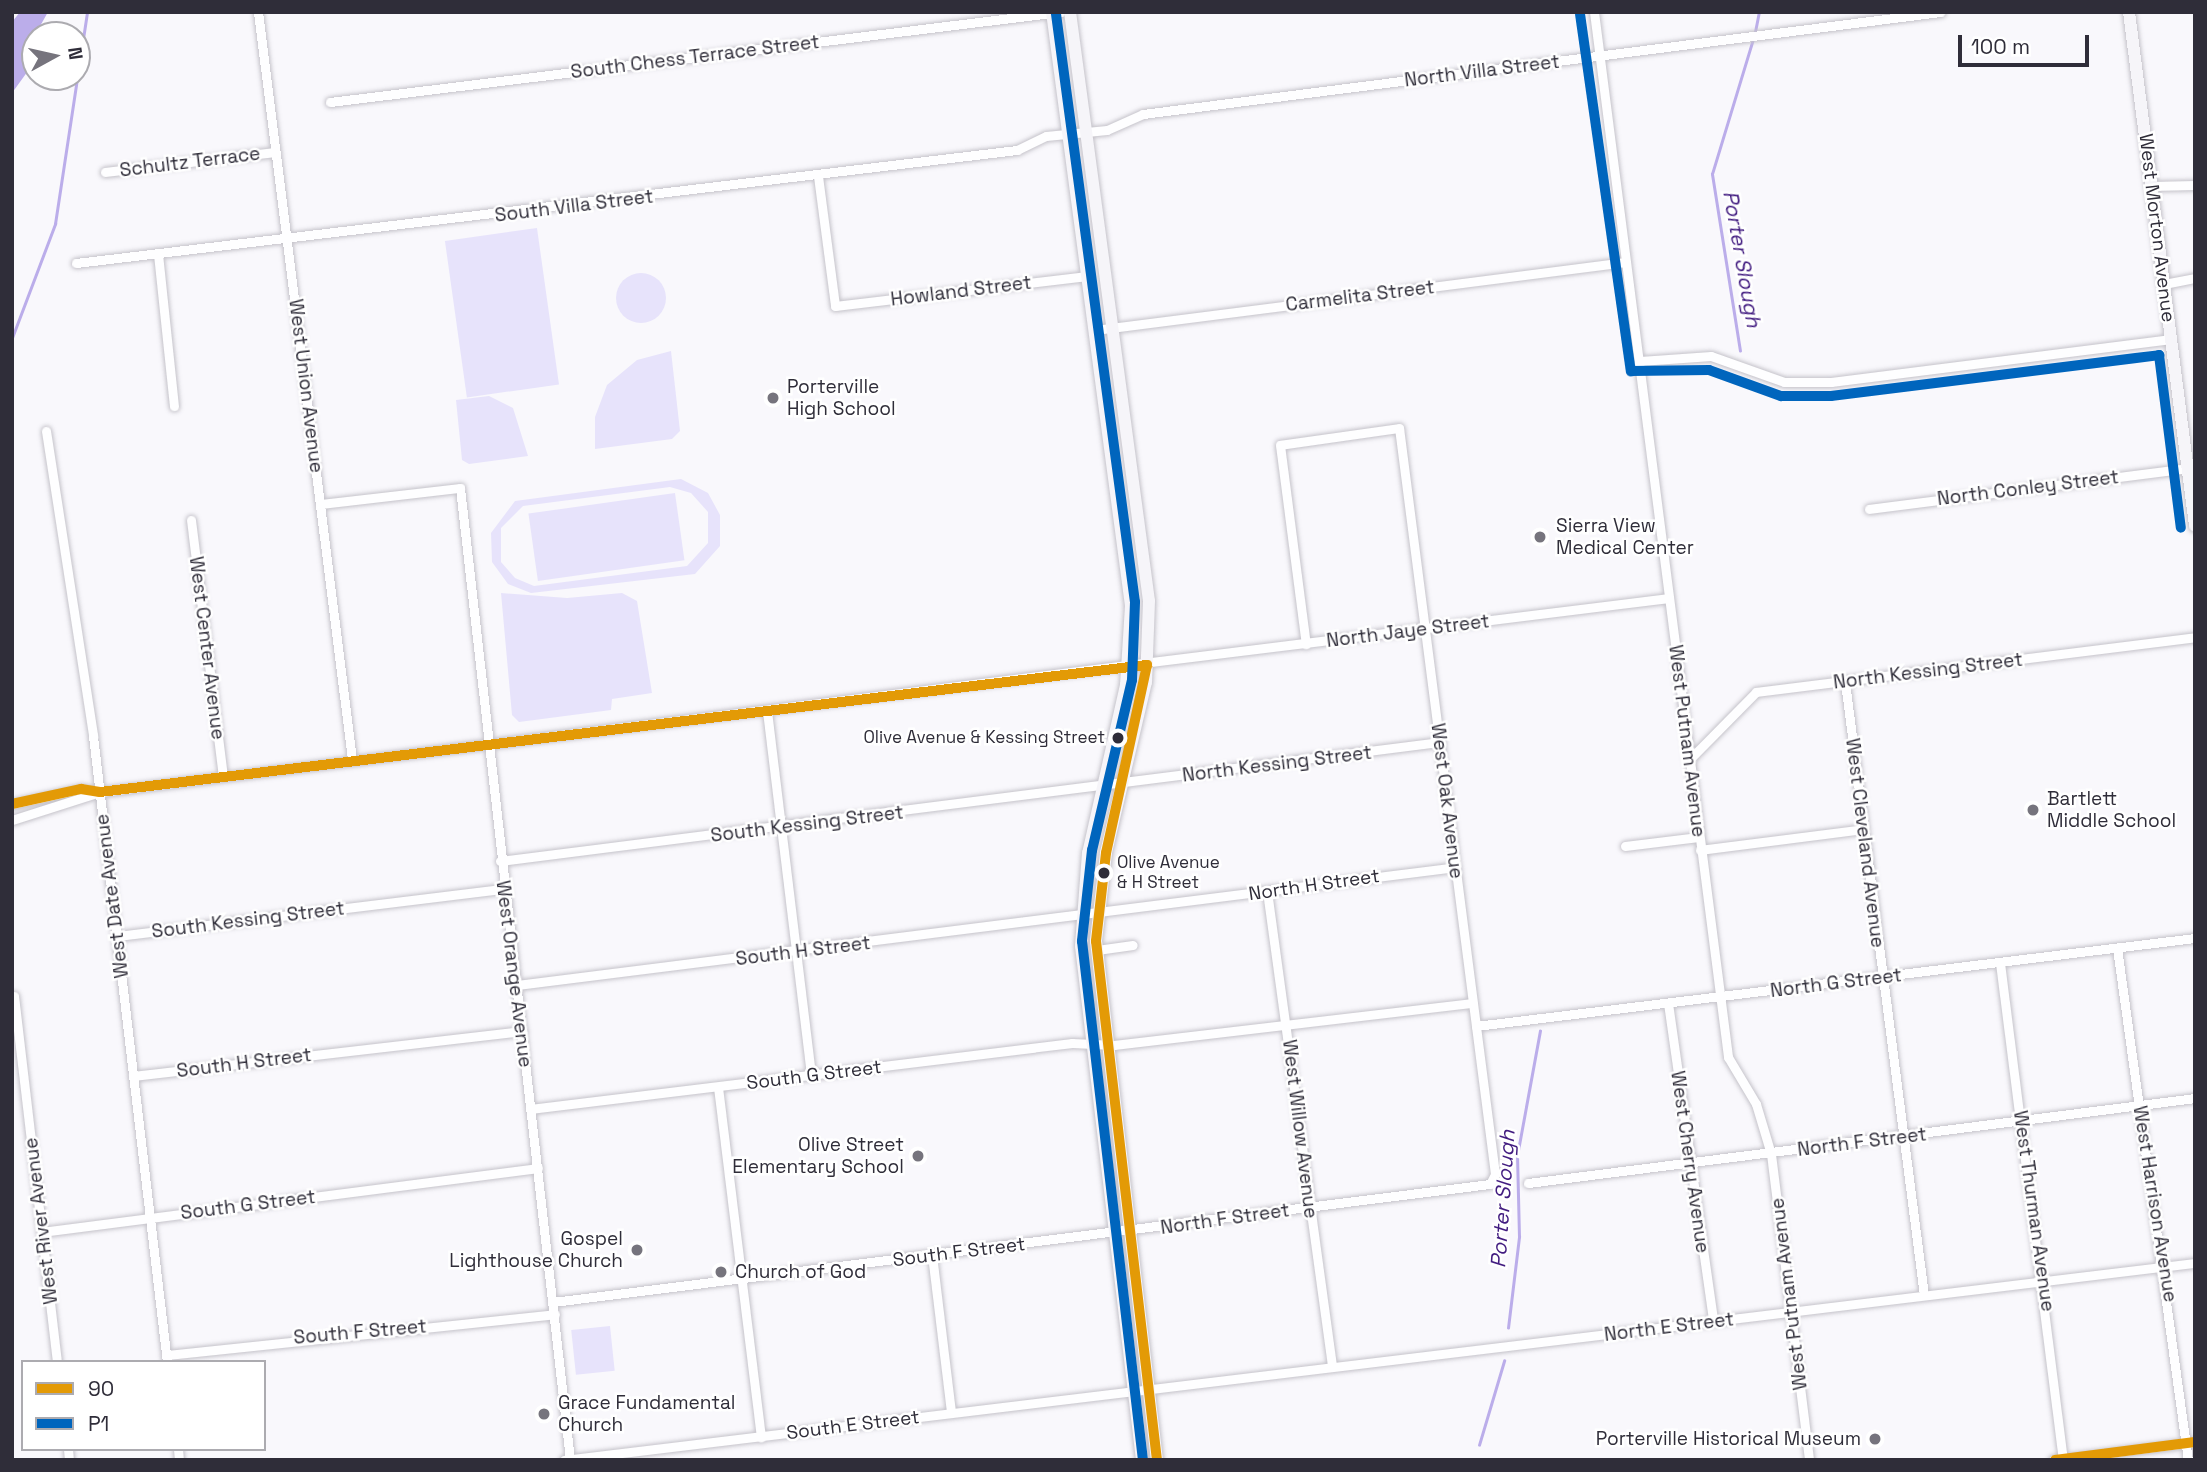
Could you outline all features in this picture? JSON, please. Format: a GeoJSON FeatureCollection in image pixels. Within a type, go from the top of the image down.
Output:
{"type":"FeatureCollection","features":[{"type":"Feature","properties":{"kind":"main road"},"geometry":{"type":"LineString","coordinates":[[1070,12],[1146,575],[1147,665],[1113,786],[1089,914],[1097,950],[1100,1114],[1114,1233],[1157,1460]]}},
{"type":"Feature","properties":{"kind":"main road","name":"West Morton Avenue"},"geometry":{"type":"LineString","coordinates":[[2129,12],[2195,526]]}},
{"type":"Feature","properties":{"kind":"main road"},"geometry":{"type":"LineString","coordinates":[[1055,13],[1068,134],[1129,588],[1128,667],[1113,786],[1089,914],[1098,1042],[1119,1152],[1129,1232],[1142,1391],[1142,1460]]}},
{"type":"Feature","properties":{"kind":"main road"},"geometry":{"type":"LineString","coordinates":[[1116,485],[1128,502],[1146,575]]}},
{"type":"Feature","properties":{"kind":"main road"},"geometry":{"type":"LineString","coordinates":[[1100,1114],[1119,1152]]}},
{"type":"Feature","properties":{"kind":"street","name":"West Union Avenue"},"geometry":{"type":"LineString","coordinates":[[258,12],[352,759]]}},
{"type":"Feature","properties":{"kind":"street","name":"West Putnam Avenue"},"geometry":{"type":"LineString","coordinates":[[1594,12],[1728,1057],[1756,1104],[1771,1154],[1809,1460]]}},
{"type":"Feature","properties":{"kind":"street","name":"North Villa Street"},"geometry":{"type":"LineString","coordinates":[[1068,134],[1086,132],[1143,114],[1940,12]]}},
{"type":"Feature","properties":{"kind":"street","name":"South Chess Terrace Street"},"geometry":{"type":"LineString","coordinates":[[330,102],[1055,13]]}},
{"type":"Feature","properties":{"kind":"street","name":"South Villa Street"},"geometry":{"type":"LineString","coordinates":[[76,262],[287,240],[818,176],[1017,150],[1068,134]]}},
{"type":"Feature","properties":{"kind":"street","name":"Schultz Terrace"},"geometry":{"type":"LineString","coordinates":[[104,172],[275,152]]}},
{"type":"Feature","properties":{"kind":"street","name":"Howland Street"},"geometry":{"type":"LineString","coordinates":[[818,176],[835,306],[1087,276]]}},
{"type":"Feature","properties":{"kind":"street"},"geometry":{"type":"LineString","coordinates":[[2151,186],[2195,185]]}},
{"type":"Feature","properties":{"kind":"street"},"geometry":{"type":"LineString","coordinates":[[158,254],[174,406]]}},
{"type":"Feature","properties":{"kind":"street","name":"Carmelita Street"},"geometry":{"type":"LineString","coordinates":[[1094,330],[1626,262]]}},
{"type":"Feature","properties":{"kind":"street"},"geometry":{"type":"LineString","coordinates":[[2164,284],[2195,278]]}},
{"type":"Feature","properties":{"kind":"street"},"geometry":{"type":"LineString","coordinates":[[1640,361],[1711,356],[1784,382],[1831,382],[2171,339]]}},
{"type":"Feature","properties":{"kind":"street","name":"West Oak Avenue"},"geometry":{"type":"LineString","coordinates":[[1306,644],[1280,445],[1399,428],[1495,1174]]}},
{"type":"Feature","properties":{"kind":"street","name":"West Date Avenue"},"geometry":{"type":"LineString","coordinates":[[46,431],[100,792],[167,1358]]}},
{"type":"Feature","properties":{"kind":"street","name":"North Conley Street"},"geometry":{"type":"LineString","coordinates":[[1869,509],[2188,468]]}},
{"type":"Feature","properties":{"kind":"street","name":"West Orange Avenue"},"geometry":{"type":"LineString","coordinates":[[321,504],[460,488],[491,745],[487,767],[517,985],[570,1459]]}},
{"type":"Feature","properties":{"kind":"street","name":"West Center Avenue"},"geometry":{"type":"LineString","coordinates":[[191,520],[223,776]]}},
{"type":"Feature","properties":{"kind":"street","name":"North Jaye Street"},"geometry":{"type":"LineString","coordinates":[[100,792],[352,759],[491,745],[1147,665],[1669,598]]}},
{"type":"Feature","properties":{"kind":"street","name":"North Kessing Street"},"geometry":{"type":"LineString","coordinates":[[1688,755],[1756,692],[2195,637]]}},
{"type":"Feature","properties":{"kind":"street","name":"West Cleveland Avenue"},"geometry":{"type":"LineString","coordinates":[[1845,682],[1924,1295]]}},
{"type":"Feature","properties":{"kind":"street"},"geometry":{"type":"LineString","coordinates":[[767,711],[811,1075]]}},
{"type":"Feature","properties":{"kind":"street","name":"North Kessing Street"},"geometry":{"type":"LineString","coordinates":[[1113,786],[1440,743]]}},
{"type":"Feature","properties":{"kind":"street","name":"South Kessing Street"},"geometry":{"type":"LineString","coordinates":[[500,861],[1113,786]]}},
{"type":"Feature","properties":{"kind":"street"},"geometry":{"type":"LineString","coordinates":[[12,804],[81,789],[100,792]]}},
{"type":"Feature","properties":{"kind":"street"},"geometry":{"type":"LineString","coordinates":[[12,820],[100,792]]}},
{"type":"Feature","properties":{"kind":"street"},"geometry":{"type":"LineString","coordinates":[[1700,850],[1863,829]]}},
{"type":"Feature","properties":{"kind":"street"},"geometry":{"type":"LineString","coordinates":[[1625,846],[1698,837]]}},
{"type":"Feature","properties":{"kind":"street","name":"North H Street"},"geometry":{"type":"LineString","coordinates":[[1089,914],[1456,867]]}},
{"type":"Feature","properties":{"kind":"street","name":"South Kessing Street"},"geometry":{"type":"LineString","coordinates":[[118,936],[503,889]]}},
{"type":"Feature","properties":{"kind":"street","name":"West Willow Avenue"},"geometry":{"type":"LineString","coordinates":[[1267,891],[1332,1366]]}},
{"type":"Feature","properties":{"kind":"street","name":"South H Street"},"geometry":{"type":"LineString","coordinates":[[517,985],[1089,914]]}},
{"type":"Feature","properties":{"kind":"street","name":"North G Street"},"geometry":{"type":"LineString","coordinates":[[1476,1026],[2195,938]]}},
{"type":"Feature","properties":{"kind":"street"},"geometry":{"type":"LineString","coordinates":[[1097,950],[1133,945]]}},
{"type":"Feature","properties":{"kind":"street","name":"West Harrison Avenue"},"geometry":{"type":"LineString","coordinates":[[2117,948],[2166,1266],[2190,1442],[2188,1460]]}},
{"type":"Feature","properties":{"kind":"street","name":"West Thurman Avenue"},"geometry":{"type":"LineString","coordinates":[[2000,963],[2045,1283],[2060,1459]]}},
{"type":"Feature","properties":{"kind":"street","name":"West River Avenue"},"geometry":{"type":"LineString","coordinates":[[14,996],[57,1360]]}},
{"type":"Feature","properties":{"kind":"street"},"geometry":{"type":"LineString","coordinates":[[1098,1042],[1473,1003]]}},
{"type":"Feature","properties":{"kind":"street","name":"West Cherry Avenue"},"geometry":{"type":"LineString","coordinates":[[1668,1003],[1713,1321]]}},
{"type":"Feature","properties":{"kind":"street","name":"South H Street"},"geometry":{"type":"LineString","coordinates":[[133,1076],[522,1031]]}},
{"type":"Feature","properties":{"kind":"street","name":"South G Street"},"geometry":{"type":"LineString","coordinates":[[530,1109],[1098,1042]]}},
{"type":"Feature","properties":{"kind":"street"},"geometry":{"type":"LineString","coordinates":[[718,1087],[761,1437]]}},
{"type":"Feature","properties":{"kind":"street","name":"North F Street"},"geometry":{"type":"LineString","coordinates":[[1528,1183],[2195,1098]]}},
{"type":"Feature","properties":{"kind":"street","name":"South G Street"},"geometry":{"type":"LineString","coordinates":[[42,1232],[538,1168]]}},
{"type":"Feature","properties":{"kind":"street","name":"North F Street"},"geometry":{"type":"LineString","coordinates":[[1114,1233],[1485,1188],[1495,1174]]}},
{"type":"Feature","properties":{"kind":"street","name":"South F Street"},"geometry":{"type":"LineString","coordinates":[[553,1303],[1114,1233]]}},
{"type":"Feature","properties":{"kind":"street"},"geometry":{"type":"LineString","coordinates":[[932,1255],[951,1412]]}},
{"type":"Feature","properties":{"kind":"street","name":"North E Street"},"geometry":{"type":"LineString","coordinates":[[1142,1391],[2195,1263]]}},
{"type":"Feature","properties":{"kind":"street","name":"South F Street"},"geometry":{"type":"LineString","coordinates":[[167,1358],[555,1314]]}},
{"type":"Feature","properties":{"kind":"street","name":"South E Street"},"geometry":{"type":"LineString","coordinates":[[564,1460],[1142,1391]]}},
{"type":"Feature","properties":{"kind":"street"},"geometry":{"type":"LineString","coordinates":[[2060,1459],[2190,1442]]}},
{"type":"Feature","properties":{"kind":"shaded area"},"geometry":{"type":"Polygon","coordinates":[[[20,12],[48,12],[43,21],[21,21],[21,81],[12,93],[12,22],[20,12]]]}},
{"type":"Feature","properties":{"kind":"shaded area"},"geometry":{"type":"Polygon","coordinates":[[[537,228],[559,384],[467,397],[445,241],[537,228]]]}},
{"type":"Feature","properties":{"kind":"shaded area"},"geometry":{"type":"Polygon","coordinates":[[[641,273],[658,281],[666,298],[658,315],[641,323],[624,315],[616,298],[624,281],[641,273]]]}},
{"type":"Feature","properties":{"kind":"shaded area"},"geometry":{"type":"Polygon","coordinates":[[[671,351],[680,431],[672,439],[595,449],[595,417],[607,385],[637,360],[671,351]]]}},
{"type":"Feature","properties":{"kind":"shaded area"},"geometry":{"type":"Polygon","coordinates":[[[489,396],[513,408],[528,456],[469,464],[462,460],[456,400],[489,396]]]}},
{"type":"Feature","properties":{"kind":"shaded area"},"geometry":{"type":"Polygon","coordinates":[[[681,479],[708,493],[720,515],[720,546],[695,574],[531,593],[508,584],[492,562],[491,533],[515,501],[681,479]],[[670,487],[523,506],[501,528],[501,562],[515,578],[534,586],[687,566],[708,543],[708,512],[691,493],[670,487]]]}},
{"type":"Feature","properties":{"kind":"shaded area"},"geometry":{"type":"Polygon","coordinates":[[[675,493],[684,560],[538,581],[528,514],[675,493]]]}},
{"type":"Feature","properties":{"kind":"shaded area"},"geometry":{"type":"Polygon","coordinates":[[[501,593],[567,598],[622,593],[637,601],[652,693],[612,699],[611,710],[519,722],[512,715],[501,593]]]}},
{"type":"Feature","properties":{"kind":"shaded area"},"geometry":{"type":"Polygon","coordinates":[[[610,1326],[615,1371],[576,1375],[571,1330],[610,1326]]]}},
{"type":"Feature","properties":{"kind":"waterway"},"geometry":{"type":"LineString","coordinates":[[12,338],[55,224],[87,12]]}},
{"type":"Feature","properties":{"kind":"waterway","name":"Porter Slough"},"geometry":{"type":"LineString","coordinates":[[1755,32],[1759,12]]}},
{"type":"Feature","properties":{"kind":"waterway","name":"Porter Slough"},"geometry":{"type":"LineString","coordinates":[[1740,351],[1712,174],[1753,39]]}},
{"type":"Feature","properties":{"kind":"waterway","name":"Porter Slough"},"geometry":{"type":"LineString","coordinates":[[1508,1328],[1519,1237],[1517,1156],[1540,1031]]}},
{"type":"Feature","properties":{"kind":"waterway","name":"Porter Slough"},"geometry":{"type":"LineString","coordinates":[[1479,1445],[1504,1361]]}},
{"type":"Feature","properties":{"kind":"transit line","name":"P1"},"geometry":{"type":"LineString","coordinates":[[1056,14],[1135,602],[1132,680],[1092,850],[1082,941],[1143,1460]]}},
{"type":"Feature","properties":{"kind":"transit line","name":"P1"},"geometry":{"type":"LineString","coordinates":[[1580,14],[1631,371],[1709,370],[1781,396],[1831,396],[2159,355],[2181,528]]}},
{"type":"Feature","properties":{"kind":"transit line","name":"90"},"geometry":{"type":"LineString","coordinates":[[12,804],[81,789],[100,792],[1147,665],[1106,853],[1096,941],[1157,1460]]}},
{"type":"Feature","properties":{"kind":"transit line","name":"90"},"geometry":{"type":"LineString","coordinates":[[2055,1460],[2195,1442]]}},
{"type":"Feature","properties":{"kind":"place","name":"Porterville High School"},"geometry":{"type":"Point","coordinates":[773,398]}},
{"type":"Feature","properties":{"kind":"place","name":"Sierra View Medical Center"},"geometry":{"type":"Point","coordinates":[1540,537]}},
{"type":"Feature","properties":{"kind":"place","name":"Olive Avenue & Kessing Street"},"geometry":{"type":"Point","coordinates":[1118,738]}},
{"type":"Feature","properties":{"kind":"place","name":"Bartlett Middle School"},"geometry":{"type":"Point","coordinates":[2033,810]}},
{"type":"Feature","properties":{"kind":"place","name":"Olive Avenue & H Street"},"geometry":{"type":"Point","coordinates":[1104,873]}},
{"type":"Feature","properties":{"kind":"place","name":"Olive Street Elementary School"},"geometry":{"type":"Point","coordinates":[918,1156]}},
{"type":"Feature","properties":{"kind":"place","name":"Gospel Lighthouse Church"},"geometry":{"type":"Point","coordinates":[637,1250]}},
{"type":"Feature","properties":{"kind":"place","name":"Church of God"},"geometry":{"type":"Point","coordinates":[721,1272]}},
{"type":"Feature","properties":{"kind":"place","name":"Grace Fundamental Church"},"geometry":{"type":"Point","coordinates":[544,1414]}},
{"type":"Feature","properties":{"kind":"place","name":"Porterville Historical Museum"},"geometry":{"type":"Point","coordinates":[1875,1439]}}]}
